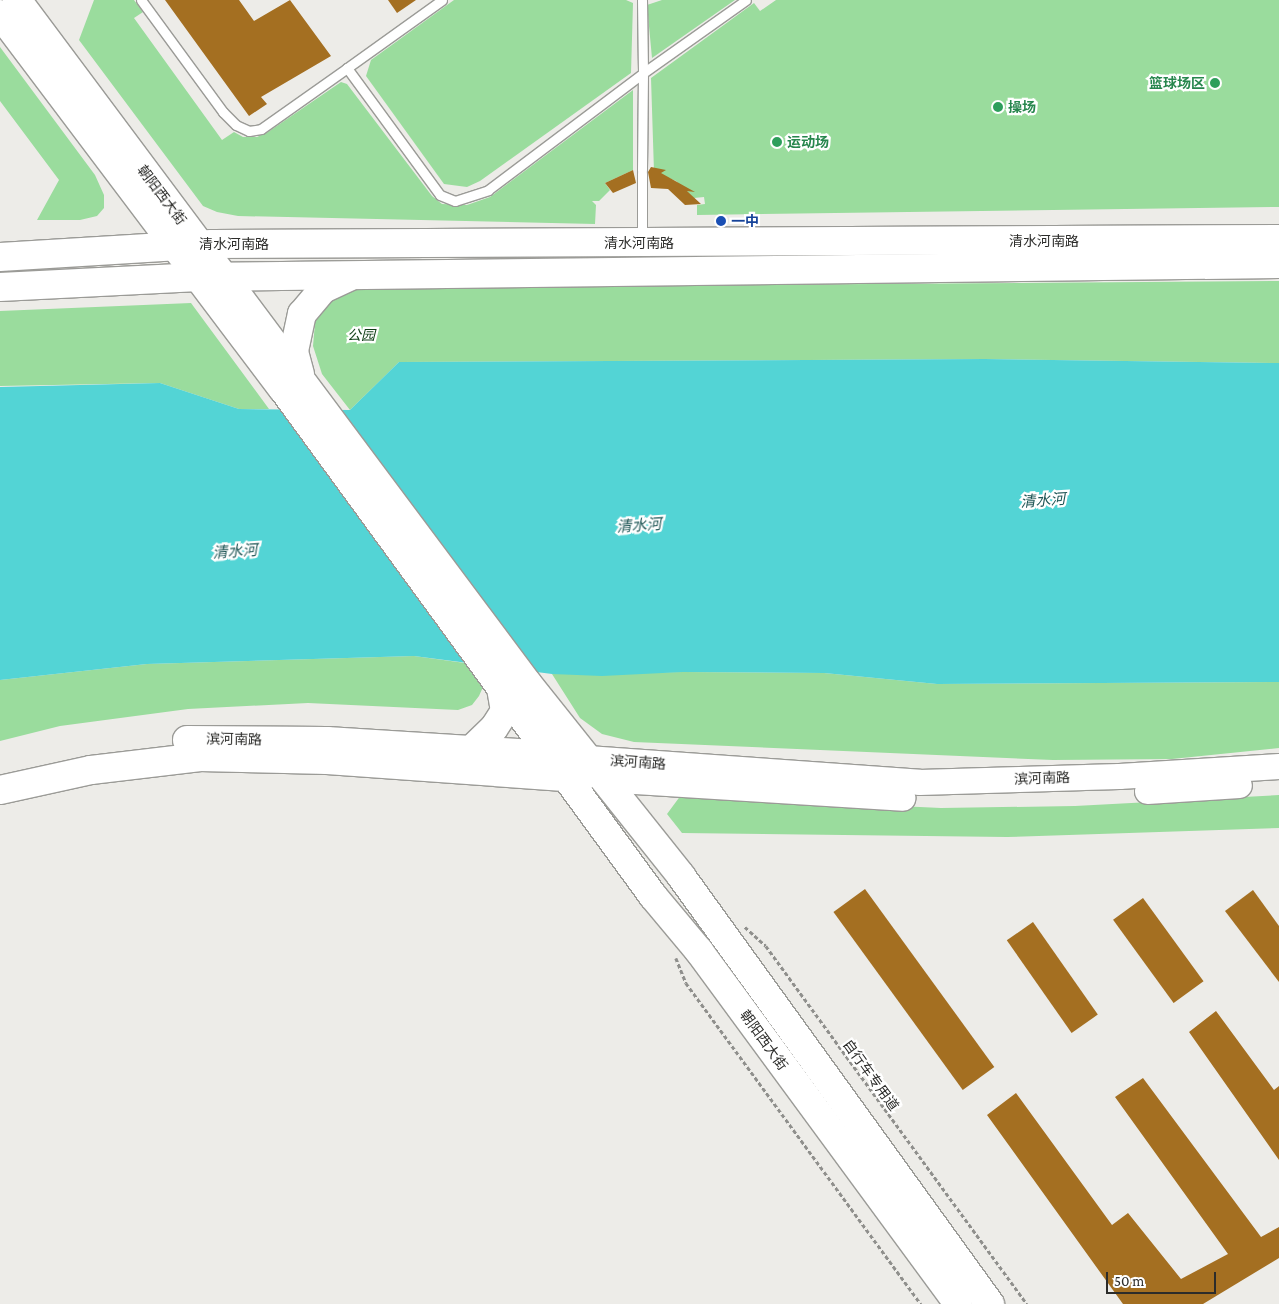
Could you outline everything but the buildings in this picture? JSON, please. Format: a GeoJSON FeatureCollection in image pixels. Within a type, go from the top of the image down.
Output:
{"type":"FeatureCollection","features":[{"type":"Feature","properties":{"kind":"main road","name":"朝阳西大街"},"geometry":{"type":"LineString","coordinates":[[16,0],[185,245]]}},
{"type":"Feature","properties":{"kind":"main road","name":"朝阳西大街"},"geometry":{"type":"LineString","coordinates":[[0,14],[297,385]]}},
{"type":"Feature","properties":{"kind":"main road","name":"清水河南路"},"geometry":{"type":"LineString","coordinates":[[0,257],[185,245],[1279,239]]}},
{"type":"Feature","properties":{"kind":"main road","name":"清水河南路"},"geometry":{"type":"LineString","coordinates":[[0,287],[212,277],[1279,264]]}},
{"type":"Feature","properties":{"kind":"main road"},"geometry":{"type":"LineString","coordinates":[[355,275],[323,289],[302,314],[294,351],[297,385],[500,684],[552,755],[586,771]]}},
{"type":"Feature","properties":{"kind":"main road"},"geometry":{"type":"LineString","coordinates":[[297,385],[528,684],[586,771]]}},
{"type":"Feature","properties":{"kind":"main road"},"geometry":{"type":"LineString","coordinates":[[470,751],[494,728],[505,711],[500,684]]}},
{"type":"Feature","properties":{"kind":"main road","name":"滨河南路"},"geometry":{"type":"LineString","coordinates":[[0,771],[86,753],[199,738],[327,741],[552,755]]}},
{"type":"Feature","properties":{"kind":"main road","name":"滨河南路"},"geometry":{"type":"LineString","coordinates":[[0,790],[91,770],[200,758],[327,760],[919,782],[1119,776],[1279,766]]}},
{"type":"Feature","properties":{"kind":"main road","name":"朝阳西大街"},"geometry":{"type":"LineString","coordinates":[[586,771],[653,896],[699,951],[958,1304]]}},
{"type":"Feature","properties":{"kind":"main road","name":"朝阳西大街"},"geometry":{"type":"LineString","coordinates":[[586,771],[681,876],[990,1304]]}},
{"type":"Feature","properties":{"kind":"main road","name":"滨河南路"},"geometry":{"type":"LineString","coordinates":[[586,771],[920,799],[1189,789],[1279,782]]}},
{"type":"Feature","properties":{"kind":"lane"},"geometry":{"type":"LineString","coordinates":[[141,0],[223,112],[236,125],[249,131],[261,129],[442,0]]}},
{"type":"Feature","properties":{"kind":"lane"},"geometry":{"type":"LineString","coordinates":[[642,0],[642,243]]}},
{"type":"Feature","properties":{"kind":"lane"},"geometry":{"type":"LineString","coordinates":[[347,68],[440,195],[455,201],[488,190],[643,73],[746,0]]}},
{"type":"Feature","properties":{"kind":"path","name":"自行车专用道"},"geometry":{"type":"LineString","coordinates":[[739,922],[766,946],[1027,1304]]}},
{"type":"Feature","properties":{"kind":"path"},"geometry":{"type":"LineString","coordinates":[[676,957],[686,983],[922,1304]]}},
{"type":"Feature","properties":{"kind":"green space"},"geometry":{"type":"Polygon","coordinates":[[[94,0],[134,0],[143,12],[134,18],[222,140],[234,132],[243,137],[257,137],[268,132],[341,82],[347,84],[432,196],[442,204],[467,205],[490,197],[633,90],[633,170],[605,183],[610,190],[599,201],[592,201],[596,205],[595,224],[238,216],[217,212],[203,206],[79,40],[94,0]]]}},
{"type":"Feature","properties":{"kind":"green space"},"geometry":{"type":"Polygon","coordinates":[[[454,0],[626,0],[633,3],[631,73],[480,181],[467,187],[444,184],[366,76],[371,60],[454,0]]]}},
{"type":"Feature","properties":{"kind":"green space"},"geometry":{"type":"Polygon","coordinates":[[[662,0],[735,0],[652,58],[647,5],[662,0]]]}},
{"type":"Feature","properties":{"kind":"green space"},"geometry":{"type":"Polygon","coordinates":[[[776,0],[1279,0],[1279,207],[697,215],[697,205],[705,204],[704,197],[694,198],[676,181],[654,172],[651,78],[754,3],[760,11],[776,0]]]}},
{"type":"Feature","properties":{"kind":"green space"},"geometry":{"type":"Polygon","coordinates":[[[0,47],[95,175],[104,195],[104,208],[97,216],[80,220],[37,220],[59,180],[0,101],[0,47]]]}},
{"type":"Feature","properties":{"kind":"green space","name":"公园"},"geometry":{"type":"Polygon","coordinates":[[[1279,281],[1279,363],[985,359],[399,362],[350,410],[322,374],[313,346],[315,323],[323,302],[342,288],[1279,281]]]}},
{"type":"Feature","properties":{"kind":"green space"},"geometry":{"type":"Polygon","coordinates":[[[191,303],[269,409],[239,409],[160,383],[0,386],[0,311],[191,303]]]}},
{"type":"Feature","properties":{"kind":"green space"},"geometry":{"type":"Polygon","coordinates":[[[414,656],[465,663],[483,687],[479,696],[472,705],[458,710],[308,703],[188,709],[60,726],[0,741],[0,680],[147,664],[414,656]]]}},
{"type":"Feature","properties":{"kind":"green space"},"geometry":{"type":"Polygon","coordinates":[[[683,672],[824,673],[937,684],[1279,682],[1279,748],[1172,759],[1053,760],[634,742],[602,734],[580,718],[552,674],[683,672]]]}},
{"type":"Feature","properties":{"kind":"green space"},"geometry":{"type":"Polygon","coordinates":[[[684,791],[792,801],[941,808],[1075,806],[1279,795],[1279,828],[1007,837],[682,833],[667,814],[684,791]]]}},
{"type":"Feature","properties":{"kind":"water","name":"清水河"},"geometry":{"type":"Polygon","coordinates":[[[985,359],[1279,363],[1279,682],[937,684],[824,673],[683,672],[602,676],[552,674],[414,656],[147,664],[0,680],[0,387],[160,383],[239,409],[350,410],[399,362],[985,359]]]}},
{"type":"Feature","properties":{"kind":"place","name":"篮球场区"},"geometry":{"type":"Point","coordinates":[1215,83]}},
{"type":"Feature","properties":{"kind":"place","name":"操场"},"geometry":{"type":"Point","coordinates":[998,107]}},
{"type":"Feature","properties":{"kind":"place","name":"运动场"},"geometry":{"type":"Point","coordinates":[777,142]}},
{"type":"Feature","properties":{"kind":"place","name":"一中"},"geometry":{"type":"Point","coordinates":[721,221]}}]}
